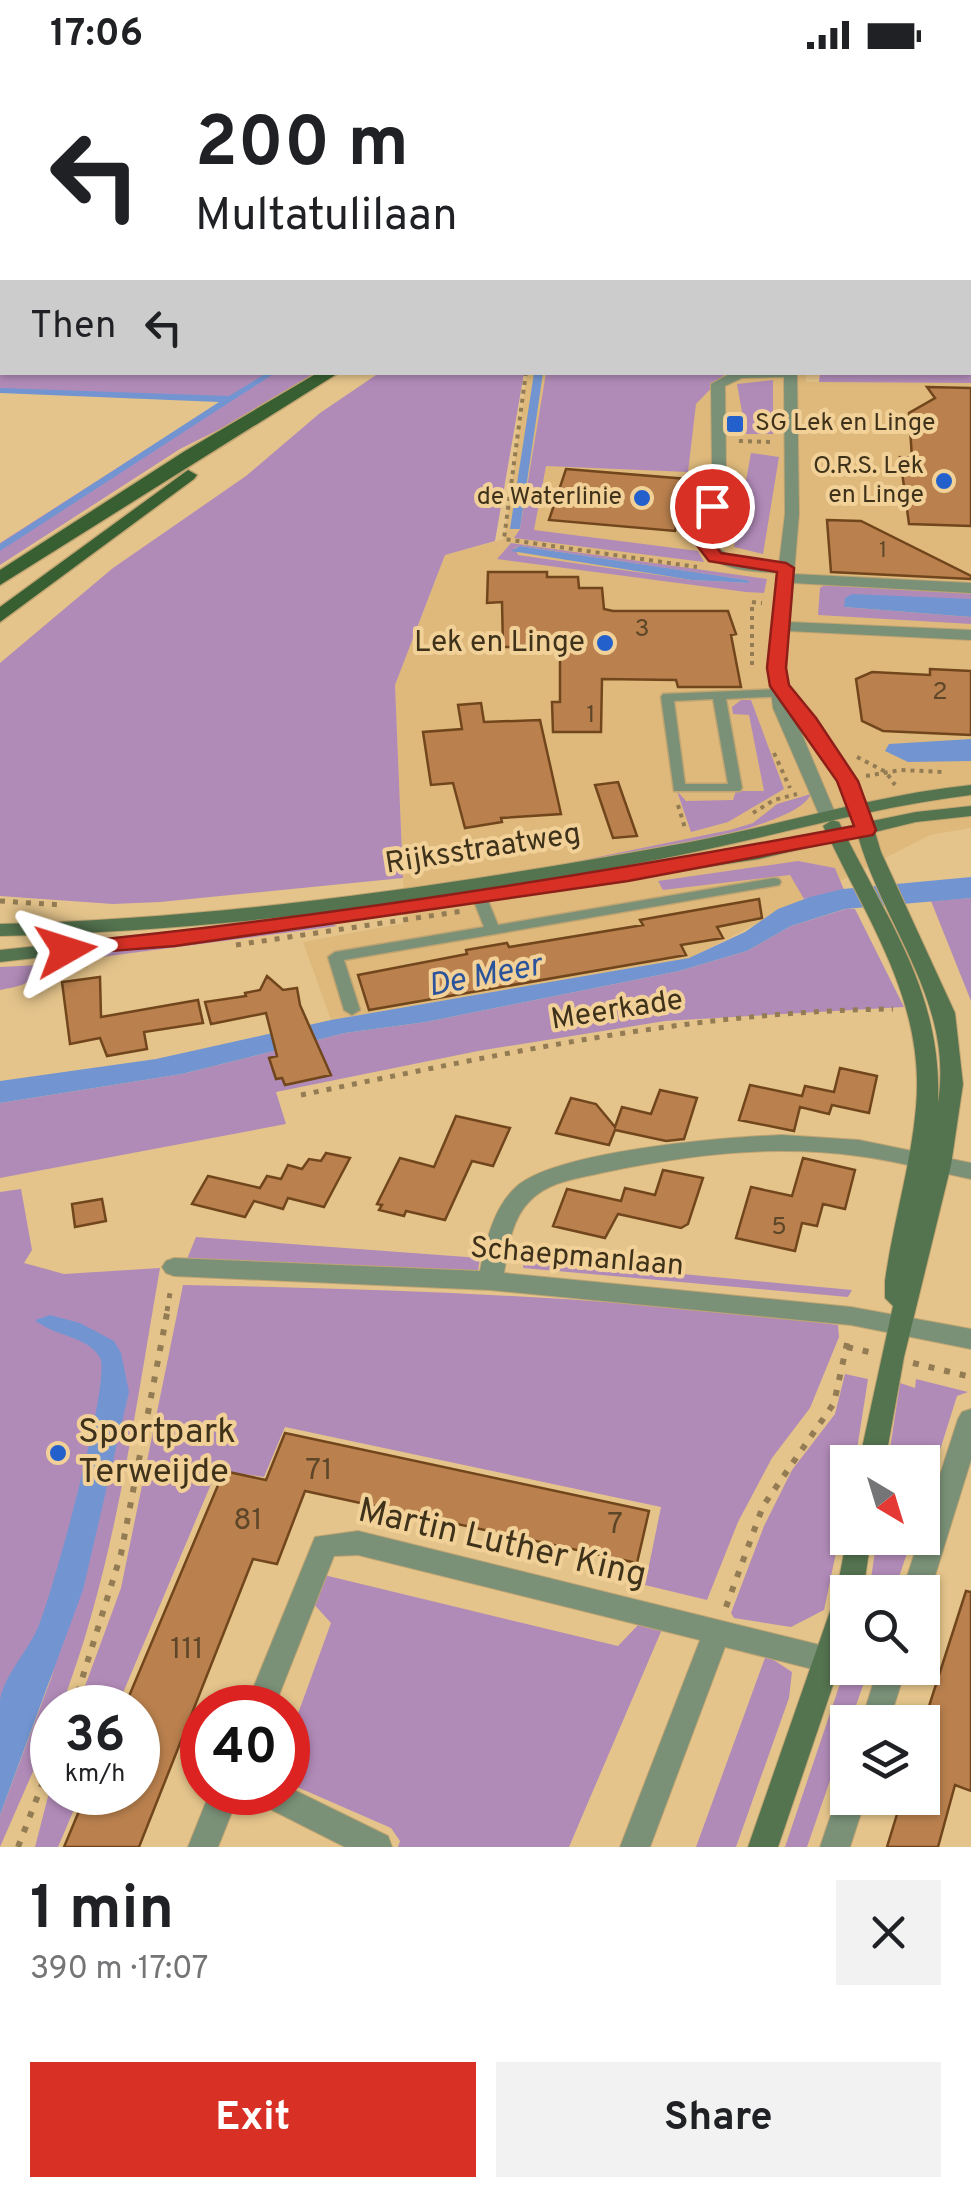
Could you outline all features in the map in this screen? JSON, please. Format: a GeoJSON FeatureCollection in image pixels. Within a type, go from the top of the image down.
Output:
{"type":"FeatureCollection","features":[{"type":"Feature","properties":{"kind":"main road"},"geometry":{"type":"LineString","coordinates":[[0,616],[280,406],[327,375]]}},
{"type":"Feature","properties":{"kind":"main road"},"geometry":{"type":"LineString","coordinates":[[0,580],[192,455],[280,406]]}},
{"type":"Feature","properties":{"kind":"street"},"geometry":{"type":"LineString","coordinates":[[738,375],[718,384],[719,469],[705,548],[728,562],[785,573],[971,588]]}},
{"type":"Feature","properties":{"kind":"street"},"geometry":{"type":"LineString","coordinates":[[790,375],[792,514],[776,668],[782,708],[858,883],[921,1012],[932,1070],[930,1164]]}},
{"type":"Feature","properties":{"kind":"street"},"geometry":{"type":"LineString","coordinates":[[780,626],[971,635]]}},
{"type":"Feature","properties":{"kind":"street"},"geometry":{"type":"LineString","coordinates":[[782,693],[810,722],[848,781],[883,878],[945,1013],[952,1084],[930,1164],[875,1445]]}},
{"type":"Feature","properties":{"kind":"street","name":"Rijksstraatweg"},"geometry":{"type":"LineString","coordinates":[[0,930],[177,924],[479,895],[859,806],[971,790]]}},
{"type":"Feature","properties":{"kind":"street","name":"Rijksstraatweg"},"geometry":{"type":"LineString","coordinates":[[0,956],[175,939],[628,875],[837,837],[916,817],[971,811]]}},
{"type":"Feature","properties":{"kind":"street"},"geometry":{"type":"LineString","coordinates":[[490,1281],[504,1225],[519,1196],[548,1177],[629,1159],[738,1144],[848,1146],[971,1170]]}},
{"type":"Feature","properties":{"kind":"street","name":"Schaepmanlaan"},"geometry":{"type":"LineString","coordinates":[[174,1267],[490,1281],[851,1316],[971,1338]]}},
{"type":"Feature","properties":{"kind":"street"},"geometry":{"type":"LineString","coordinates":[[921,1575],[971,1418]]}},
{"type":"Feature","properties":{"kind":"street","name":"Martin Luther King"},"geometry":{"type":"LineString","coordinates":[[268,1685],[325,1545],[358,1543],[828,1660]]}},
{"type":"Feature","properties":{"kind":"street"},"geometry":{"type":"LineString","coordinates":[[635,1847],[716,1632]]}},
{"type":"Feature","properties":{"kind":"street"},"geometry":{"type":"LineString","coordinates":[[763,1847],[830,1654]]}},
{"type":"Feature","properties":{"kind":"street"},"geometry":{"type":"LineString","coordinates":[[310,1813],[378,1847]]}},
{"type":"Feature","properties":{"kind":"street"},"geometry":{"type":"LineString","coordinates":[[203,1847],[216,1815]]}},
{"type":"Feature","properties":{"kind":"street"},"geometry":{"type":"LineString","coordinates":[[835,1847],[845,1815]]}},
{"type":"Feature","properties":{"kind":"lane"},"geometry":{"type":"LineString","coordinates":[[720,695],[735,788],[679,788],[667,696],[782,693]]}},
{"type":"Feature","properties":{"kind":"lane"},"geometry":{"type":"LineString","coordinates":[[352,1010],[335,957],[774,882]]}},
{"type":"Feature","properties":{"kind":"lane"},"geometry":{"type":"LineString","coordinates":[[479,895],[493,930]]}},
{"type":"Feature","properties":{"kind":"path"},"geometry":{"type":"LineString","coordinates":[[526,375],[504,540],[701,567]]}},
{"type":"Feature","properties":{"kind":"path"},"geometry":{"type":"LineString","coordinates":[[719,440],[791,443]]}},
{"type":"Feature","properties":{"kind":"path"},"geometry":{"type":"LineString","coordinates":[[886,772],[956,771]]}},
{"type":"Feature","properties":{"kind":"path"},"geometry":{"type":"LineString","coordinates":[[679,788],[674,792],[688,836]]}},
{"type":"Feature","properties":{"kind":"path"},"geometry":{"type":"LineString","coordinates":[[226,946],[479,895]]}},
{"type":"Feature","properties":{"kind":"path","name":"Meerkade"},"geometry":{"type":"LineString","coordinates":[[301,1095],[568,1040],[680,1024],[810,1010],[921,1012]]}},
{"type":"Feature","properties":{"kind":"path"},"geometry":{"type":"LineString","coordinates":[[80,1685],[114,1571],[150,1409],[174,1267]]}},
{"type":"Feature","properties":{"kind":"path"},"geometry":{"type":"LineString","coordinates":[[716,1632],[763,1506],[834,1403],[851,1316]]}},
{"type":"Feature","properties":{"kind":"path"},"geometry":{"type":"LineString","coordinates":[[18,1847],[30,1815]]}},
{"type":"Feature","properties":{"kind":"shaded area"},"geometry":{"type":"Polygon","coordinates":[[[0,375],[320,375],[180,449],[0,565],[0,543],[228,397],[0,389],[0,375]]]}},
{"type":"Feature","properties":{"kind":"shaded area"},"geometry":{"type":"Polygon","coordinates":[[[376,375],[524,375],[495,541],[445,555],[395,685],[403,878],[160,902],[113,904],[0,896],[0,663],[113,568],[246,476],[320,413],[376,375]]]}},
{"type":"Feature","properties":{"kind":"shaded area"},"geometry":{"type":"Polygon","coordinates":[[[527,375],[806,375],[806,382],[971,383],[971,828],[930,835],[690,958],[331,1020],[303,942],[405,923],[395,685],[445,555],[504,539],[527,375]]]}},
{"type":"Feature","properties":{"kind":"shaded area"},"geometry":{"type":"Polygon","coordinates":[[[546,375],[724,375],[696,404],[688,472],[546,466],[534,530],[698,551],[704,562],[514,538],[520,529],[546,375]]]}},
{"type":"Feature","properties":{"kind":"shaded area"},"geometry":{"type":"Polygon","coordinates":[[[820,375],[971,375],[971,383],[819,382],[820,375]]]}},
{"type":"Feature","properties":{"kind":"shaded area"},"geometry":{"type":"Polygon","coordinates":[[[773,380],[773,434],[746,434],[737,384],[773,380]]]}},
{"type":"Feature","properties":{"kind":"shaded area"},"geometry":{"type":"Polygon","coordinates":[[[751,453],[779,457],[763,554],[734,547],[751,453]]]}},
{"type":"Feature","properties":{"kind":"shaded area"},"geometry":{"type":"Polygon","coordinates":[[[511,543],[767,579],[764,593],[746,592],[497,559],[511,543]],[[515,548],[518,555],[692,580],[750,583],[515,548]]]}},
{"type":"Feature","properties":{"kind":"shaded area"},"geometry":{"type":"Polygon","coordinates":[[[824,585],[971,592],[971,599],[844,607],[971,617],[971,624],[818,615],[820,588],[824,585]]]}},
{"type":"Feature","properties":{"kind":"shaded area"},"geometry":{"type":"Polygon","coordinates":[[[741,700],[751,700],[784,789],[728,822],[691,832],[677,791],[686,801],[733,800],[736,791],[764,791],[749,715],[733,714],[732,707],[741,700]]]}},
{"type":"Feature","properties":{"kind":"shaded area"},"geometry":{"type":"Polygon","coordinates":[[[811,794],[797,808],[771,821],[735,832],[554,866],[730,830],[753,823],[777,804],[811,794]]]}},
{"type":"Feature","properties":{"kind":"shaded area"},"geometry":{"type":"Polygon","coordinates":[[[798,861],[835,868],[844,890],[804,899],[790,875],[663,890],[658,881],[798,861]]]}},
{"type":"Feature","properties":{"kind":"shaded area"},"geometry":{"type":"Polygon","coordinates":[[[971,898],[971,1001],[931,901],[971,898]]]}},
{"type":"Feature","properties":{"kind":"shaded area"},"geometry":{"type":"Polygon","coordinates":[[[855,909],[904,1007],[665,1021],[478,1051],[276,1092],[286,1124],[0,1178],[0,1103],[182,1074],[345,1033],[426,1022],[679,971],[747,951],[791,926],[855,909]]]}},
{"type":"Feature","properties":{"kind":"shaded area"},"geometry":{"type":"Polygon","coordinates":[[[326,922],[337,926],[40,965],[30,981],[0,990],[0,967],[39,965],[39,959],[326,922]]]}},
{"type":"Feature","properties":{"kind":"shaded area","name":"Sportpark Terweijde"},"geometry":{"type":"Polygon","coordinates":[[[21,1189],[32,1250],[24,1263],[64,1274],[160,1268],[121,1490],[80,1654],[69,1685],[49,1685],[55,1668],[47,1685],[30,1685],[30,1724],[0,1792],[0,1192],[21,1189]]]}},
{"type":"Feature","properties":{"kind":"shaded area"},"geometry":{"type":"Polygon","coordinates":[[[196,1237],[480,1258],[478,1271],[187,1259],[196,1237]]]}},
{"type":"Feature","properties":{"kind":"shaded area"},"geometry":{"type":"Polygon","coordinates":[[[524,1259],[852,1290],[848,1297],[523,1268],[524,1259]]]}},
{"type":"Feature","properties":{"kind":"shaded area"},"geometry":{"type":"Polygon","coordinates":[[[183,1285],[593,1301],[838,1325],[839,1337],[810,1408],[772,1458],[738,1522],[707,1600],[645,1585],[661,1507],[285,1427],[264,1477],[217,1470],[126,1685],[85,1685],[121,1588],[183,1285]]]}},
{"type":"Feature","properties":{"kind":"shaded area"},"geometry":{"type":"Polygon","coordinates":[[[845,1374],[868,1379],[858,1445],[830,1445],[830,1555],[836,1555],[824,1610],[791,1627],[734,1618],[731,1613],[764,1526],[792,1470],[835,1414],[845,1374]]]}},
{"type":"Feature","properties":{"kind":"shaded area"},"geometry":{"type":"Polygon","coordinates":[[[916,1379],[968,1392],[957,1396],[940,1450],[940,1445],[891,1445],[900,1383],[915,1388],[916,1379]]]}},
{"type":"Feature","properties":{"kind":"shaded area"},"geometry":{"type":"Polygon","coordinates":[[[874,1555],[906,1555],[900,1575],[872,1575],[874,1555]]]}},
{"type":"Feature","properties":{"kind":"shaded area"},"geometry":{"type":"Polygon","coordinates":[[[320,1574],[618,1646],[639,1624],[663,1627],[569,1847],[398,1847],[400,1841],[391,1828],[310,1793],[308,1685],[331,1623],[310,1600],[320,1574]]]}},
{"type":"Feature","properties":{"kind":"shaded area"},"geometry":{"type":"Polygon","coordinates":[[[766,1655],[792,1672],[789,1698],[736,1847],[696,1847],[766,1655]]]}},
{"type":"Feature","properties":{"kind":"shaded area"},"geometry":{"type":"Polygon","coordinates":[[[840,1685],[863,1685],[856,1705],[833,1705],[840,1685]]]}},
{"type":"Feature","properties":{"kind":"shaded area"},"geometry":{"type":"Polygon","coordinates":[[[830,1713],[830,1781],[807,1847],[785,1847],[830,1713]]]}},
{"type":"Feature","properties":{"kind":"shaded area","name":"Sportpark Terweijde"},"geometry":{"type":"Polygon","coordinates":[[[30,1735],[30,1778],[0,1847],[0,1815],[30,1735]]]}},
{"type":"Feature","properties":{"kind":"shaded area"},"geometry":{"type":"Polygon","coordinates":[[[43,1815],[72,1815],[58,1847],[35,1847],[43,1815]]]}},
{"type":"Feature","properties":{"kind":"water"},"geometry":{"type":"Polygon","coordinates":[[[264,375],[272,375],[0,551],[0,544],[219,402],[0,393],[0,388],[229,396],[264,375]]]}},
{"type":"Feature","properties":{"kind":"water"},"geometry":{"type":"Polygon","coordinates":[[[534,375],[543,375],[520,529],[510,529],[534,375]]]}},
{"type":"Feature","properties":{"kind":"water"},"geometry":{"type":"Polygon","coordinates":[[[520,546],[750,583],[692,580],[511,551],[520,546]]]}},
{"type":"Feature","properties":{"kind":"water"},"geometry":{"type":"Polygon","coordinates":[[[852,594],[971,599],[971,617],[844,607],[845,598],[852,594]]]}},
{"type":"Feature","properties":{"kind":"water"},"geometry":{"type":"Polygon","coordinates":[[[971,739],[971,761],[908,762],[885,751],[889,744],[971,739]]]}},
{"type":"Feature","properties":{"kind":"water"},"geometry":{"type":"Polygon","coordinates":[[[971,877],[971,898],[845,909],[791,926],[747,951],[679,971],[426,1022],[345,1033],[182,1074],[0,1103],[0,1081],[156,1059],[331,1020],[689,958],[745,932],[778,909],[810,897],[843,889],[971,877]]]}},
{"type":"Feature","properties":{"kind":"water"},"geometry":{"type":"Polygon","coordinates":[[[50,1315],[80,1323],[114,1341],[121,1353],[129,1392],[83,1590],[48,1685],[30,1685],[30,1734],[0,1815],[0,1700],[46,1605],[79,1488],[101,1374],[100,1358],[88,1345],[35,1320],[50,1315]]]}},
{"type":"Feature","properties":{"kind":"building"},"geometry":{"type":"Polygon","coordinates":[[[927,387],[971,388],[971,526],[909,524],[900,457],[912,458],[909,413],[935,398],[927,387]]]}},
{"type":"Feature","properties":{"kind":"building"},"geometry":{"type":"Polygon","coordinates":[[[566,469],[687,479],[675,531],[549,520],[566,469]]]}},
{"type":"Feature","properties":{"kind":"building"},"geometry":{"type":"Polygon","coordinates":[[[827,520],[861,521],[971,579],[831,572],[827,520]]]}},
{"type":"Feature","properties":{"kind":"building","name":"Lek en Linge"},"geometry":{"type":"Polygon","coordinates":[[[488,572],[547,572],[547,577],[578,577],[579,588],[602,588],[604,609],[613,611],[728,611],[736,634],[731,635],[741,687],[678,687],[676,680],[602,679],[601,732],[553,732],[552,702],[560,702],[560,648],[503,647],[502,602],[487,603],[488,572]]]}},
{"type":"Feature","properties":{"kind":"building"},"geometry":{"type":"Polygon","coordinates":[[[930,669],[971,671],[971,735],[883,731],[862,721],[856,679],[872,672],[930,675],[930,669]]]}},
{"type":"Feature","properties":{"kind":"building"},"geometry":{"type":"Polygon","coordinates":[[[481,703],[484,722],[540,720],[561,814],[501,818],[502,822],[465,828],[453,783],[431,785],[423,732],[462,729],[458,705],[481,703]]]}},
{"type":"Feature","properties":{"kind":"building"},"geometry":{"type":"Polygon","coordinates":[[[618,782],[637,836],[613,838],[595,785],[618,782]]]}},
{"type":"Feature","properties":{"kind":"building"},"geometry":{"type":"Polygon","coordinates":[[[759,899],[762,918],[717,927],[723,938],[681,945],[686,955],[369,1010],[358,975],[467,954],[466,950],[507,943],[509,947],[643,925],[640,920],[759,899]]]}},
{"type":"Feature","properties":{"kind":"building"},"geometry":{"type":"Polygon","coordinates":[[[267,976],[283,990],[297,988],[300,1005],[331,1075],[285,1085],[282,1078],[276,1079],[269,1058],[277,1056],[266,1013],[211,1024],[205,1002],[246,996],[245,993],[260,990],[267,976]]]}},
{"type":"Feature","properties":{"kind":"building"},"geometry":{"type":"Polygon","coordinates":[[[100,977],[101,1017],[198,1000],[203,1023],[144,1032],[147,1049],[107,1056],[100,1038],[70,1044],[62,982],[100,977]]]}},
{"type":"Feature","properties":{"kind":"building"},"geometry":{"type":"Polygon","coordinates":[[[840,1068],[877,1076],[869,1113],[832,1105],[829,1114],[800,1107],[794,1131],[739,1120],[750,1085],[802,1096],[805,1086],[834,1092],[840,1068]]]}},
{"type":"Feature","properties":{"kind":"building"},"geometry":{"type":"Polygon","coordinates":[[[660,1090],[697,1098],[684,1139],[666,1141],[615,1130],[609,1145],[556,1133],[571,1098],[596,1104],[615,1127],[622,1107],[651,1114],[660,1090]]]}},
{"type":"Feature","properties":{"kind":"building"},"geometry":{"type":"Polygon","coordinates":[[[456,1116],[510,1128],[493,1166],[472,1161],[445,1220],[406,1211],[404,1216],[379,1210],[382,1205],[377,1204],[400,1158],[434,1167],[456,1116]]]}},
{"type":"Feature","properties":{"kind":"building"},"geometry":{"type":"Polygon","coordinates":[[[326,1153],[350,1158],[324,1207],[288,1198],[283,1209],[254,1201],[245,1217],[192,1204],[208,1176],[260,1188],[267,1176],[281,1179],[288,1165],[302,1169],[309,1159],[321,1161],[326,1153]]]}},
{"type":"Feature","properties":{"kind":"building"},"geometry":{"type":"Polygon","coordinates":[[[803,1158],[855,1170],[845,1209],[823,1204],[817,1226],[802,1223],[795,1251],[736,1238],[751,1187],[792,1196],[803,1158]]]}},
{"type":"Feature","properties":{"kind":"building"},"geometry":{"type":"Polygon","coordinates":[[[663,1170],[703,1178],[688,1224],[681,1228],[618,1214],[605,1238],[553,1226],[567,1189],[621,1201],[625,1188],[655,1195],[663,1170]]]}},
{"type":"Feature","properties":{"kind":"building"},"geometry":{"type":"Polygon","coordinates":[[[102,1199],[106,1221],[75,1227],[72,1204],[102,1199]]]}},
{"type":"Feature","properties":{"kind":"building"},"geometry":{"type":"Polygon","coordinates":[[[285,1433],[649,1511],[637,1563],[305,1491],[277,1564],[253,1559],[203,1685],[180,1685],[180,1743],[160,1794],[160,1685],[134,1685],[224,1471],[266,1480],[285,1433]]]}},
{"type":"Feature","properties":{"kind":"building"},"geometry":{"type":"Polygon","coordinates":[[[966,1591],[971,1592],[971,1791],[955,1785],[938,1847],[887,1847],[897,1815],[940,1815],[940,1705],[929,1705],[936,1685],[940,1685],[940,1672],[966,1591]]]}},
{"type":"Feature","properties":{"kind":"building"},"geometry":{"type":"Polygon","coordinates":[[[77,1815],[152,1815],[139,1847],[64,1847],[77,1815]]]}},
{"type":"Feature","properties":{"kind":"place","name":"SG Lek en Linge"},"geometry":{"type":"Point","coordinates":[735,424]}},
{"type":"Feature","properties":{"kind":"place","name":"O.R.S. Lek en Linge"},"geometry":{"type":"Point","coordinates":[944,481]}},
{"type":"Feature","properties":{"kind":"place","name":"de Waterlinie"},"geometry":{"type":"Point","coordinates":[642,498]}},
{"type":"Feature","properties":{"kind":"place","name":"Lek en Linge"},"geometry":{"type":"Point","coordinates":[605,643]}},
{"type":"Feature","properties":{"kind":"place","name":"Sportpark Terweijde"},"geometry":{"type":"Point","coordinates":[58,1453]}},
{"type":"Feature","properties":{"kind":"route"},"geometry":{"type":"LineString","coordinates":[[66,950],[175,939],[628,875],[866,830],[848,781],[810,722],[782,693],[776,668],[786,568],[715,557],[704,543],[712,506]]}},
{"type":"Feature","properties":{"kind":"water label","name":"De Meer"},"geometry":{"type":"Point","coordinates":[485,977]}}]}
